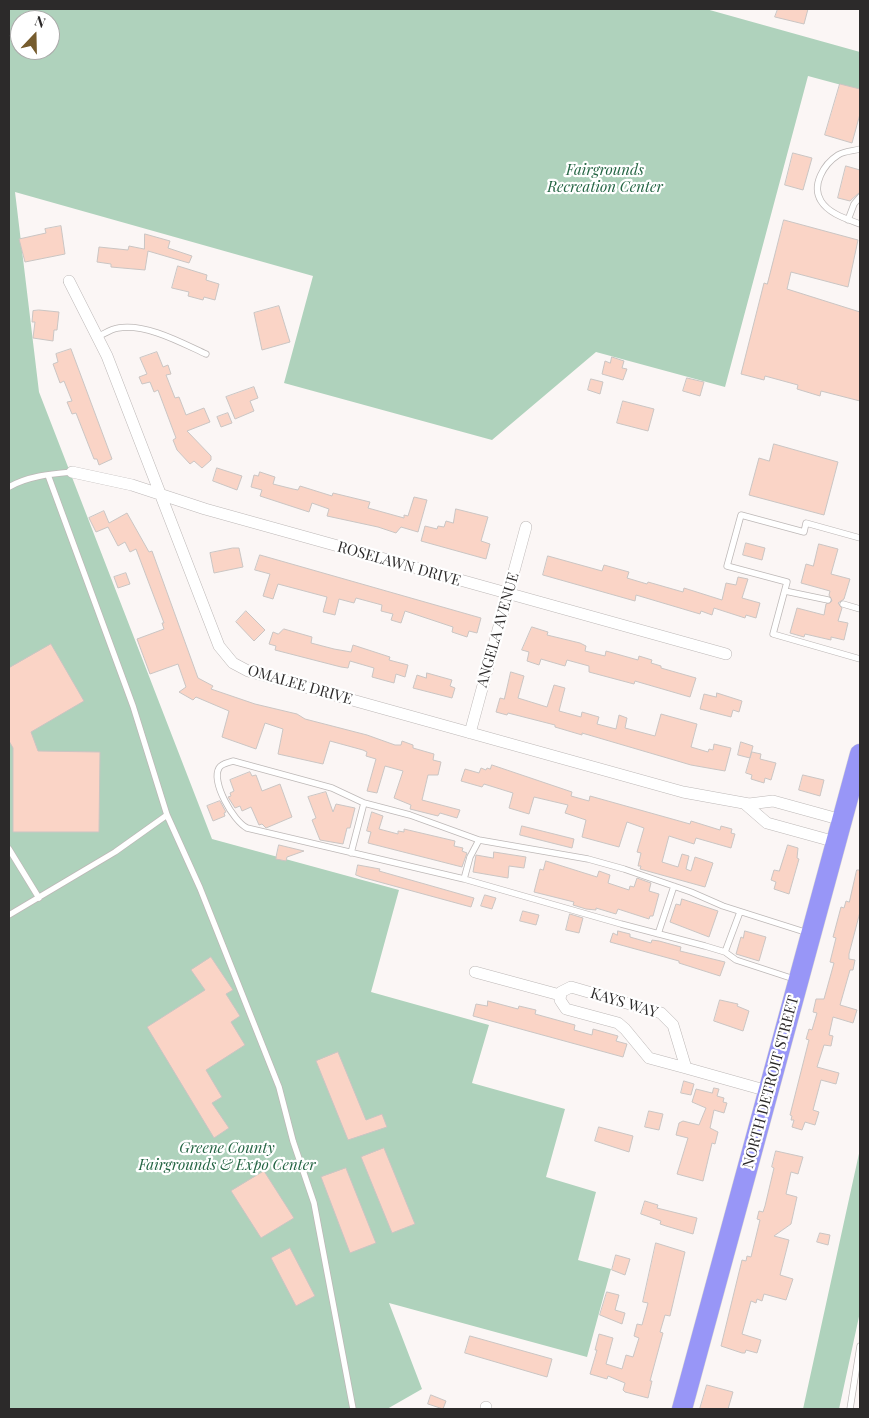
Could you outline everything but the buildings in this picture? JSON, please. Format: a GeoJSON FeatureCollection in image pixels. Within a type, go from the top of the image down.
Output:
{"type":"FeatureCollection","features":[{"type":"Feature","properties":{"kind":"highway","name":"NORTH DETROIT STREET"},"geometry":{"type":"LineString","coordinates":[[682,1409],[860,754]]}},
{"type":"Feature","properties":{"kind":"street","name":"OMALEE DRIVE"},"geometry":{"type":"LineString","coordinates":[[69,281],[97,337],[162,495],[219,646],[233,663],[248,671],[683,792],[756,804],[774,801],[842,820]]}},
{"type":"Feature","properties":{"kind":"street","name":"ROSELAWN DRIVE"},"geometry":{"type":"LineString","coordinates":[[72,472],[132,485],[214,512],[726,654]]}},
{"type":"Feature","properties":{"kind":"street","name":"ANGELA AVENUE"},"geometry":{"type":"LineString","coordinates":[[470,733],[526,528]]}},
{"type":"Feature","properties":{"kind":"street"},"geometry":{"type":"LineString","coordinates":[[743,802],[767,823],[836,842]]}},
{"type":"Feature","properties":{"kind":"street","name":"KAYS WAY"},"geometry":{"type":"LineString","coordinates":[[475,972],[560,995]]}},
{"type":"Feature","properties":{"kind":"street","name":"KAYS WAY"},"geometry":{"type":"LineString","coordinates":[[560,995],[566,988],[571,987],[661,1013],[673,1025],[686,1068]]}},
{"type":"Feature","properties":{"kind":"street","name":"KAYS WAY"},"geometry":{"type":"LineString","coordinates":[[560,995],[562,1005],[566,1008],[618,1023],[625,1028],[649,1058],[768,1091]]}},
{"type":"Feature","properties":{"kind":"lane"},"geometry":{"type":"LineString","coordinates":[[860,149],[839,154],[824,166],[817,192],[821,202],[830,211],[860,224]]}},
{"type":"Feature","properties":{"kind":"lane"},"geometry":{"type":"LineString","coordinates":[[848,220],[854,204],[860,197]]}},
{"type":"Feature","properties":{"kind":"lane"},"geometry":{"type":"LineString","coordinates":[[97,337],[112,330],[127,327],[167,336],[206,354]]}},
{"type":"Feature","properties":{"kind":"lane"},"geometry":{"type":"LineString","coordinates":[[9,487],[17,482],[72,472]]}},
{"type":"Feature","properties":{"kind":"lane"},"geometry":{"type":"LineString","coordinates":[[48,475],[133,706],[167,815],[206,903],[279,1087],[293,1142],[314,1203],[352,1409]]}},
{"type":"Feature","properties":{"kind":"lane"},"geometry":{"type":"LineString","coordinates":[[860,538],[806,523],[804,532],[741,515],[727,566],[787,582],[773,634],[860,659]]}},
{"type":"Feature","properties":{"kind":"lane"},"geometry":{"type":"LineString","coordinates":[[785,591],[828,600]]}},
{"type":"Feature","properties":{"kind":"lane"},"geometry":{"type":"LineString","coordinates":[[843,604],[860,609]]}},
{"type":"Feature","properties":{"kind":"lane"},"geometry":{"type":"LineString","coordinates":[[799,980],[736,960],[725,952],[464,879],[282,838],[240,825],[230,811],[218,782],[218,770],[223,764],[233,761],[332,788],[364,804],[410,815],[479,840],[588,859],[674,886],[740,912],[812,934]]}},
{"type":"Feature","properties":{"kind":"lane"},"geometry":{"type":"LineString","coordinates":[[351,853],[364,804]]}},
{"type":"Feature","properties":{"kind":"lane"},"geometry":{"type":"LineString","coordinates":[[9,915],[115,852],[167,815]]}},
{"type":"Feature","properties":{"kind":"lane"},"geometry":{"type":"LineString","coordinates":[[464,879],[470,857],[479,840]]}},
{"type":"Feature","properties":{"kind":"lane"},"geometry":{"type":"LineString","coordinates":[[9,849],[38,898]]}},
{"type":"Feature","properties":{"kind":"lane"},"geometry":{"type":"LineString","coordinates":[[658,934],[674,886]]}},
{"type":"Feature","properties":{"kind":"lane"},"geometry":{"type":"LineString","coordinates":[[725,952],[740,912]]}},
{"type":"Feature","properties":{"kind":"lane"},"geometry":{"type":"LineString","coordinates":[[850,1409],[860,1346]]}},
{"type":"Feature","properties":{"kind":"green space"},"geometry":{"type":"Polygon","coordinates":[[[9,9],[706,9],[860,52],[860,90],[808,76],[725,387],[596,352],[492,440],[284,383],[313,276],[15,192],[39,392],[212,839],[399,890],[371,992],[489,1025],[472,1083],[565,1109],[546,1177],[596,1192],[578,1260],[611,1269],[587,1357],[389,1303],[422,1389],[387,1409],[9,1409],[9,9]]]}},
{"type":"Feature","properties":{"kind":"green space"},"geometry":{"type":"Polygon","coordinates":[[[860,1149],[860,1312],[839,1409],[803,1409],[860,1149]]]}},
{"type":"Feature","properties":{"kind":"park label","name":"Fairgrounds Recreation Center"},"geometry":{"type":"Point","coordinates":[605,178]}},
{"type":"Feature","properties":{"kind":"park label","name":"Greene County Fairgrounds & Expo Center"},"geometry":{"type":"Point","coordinates":[227,1156]}}]}
